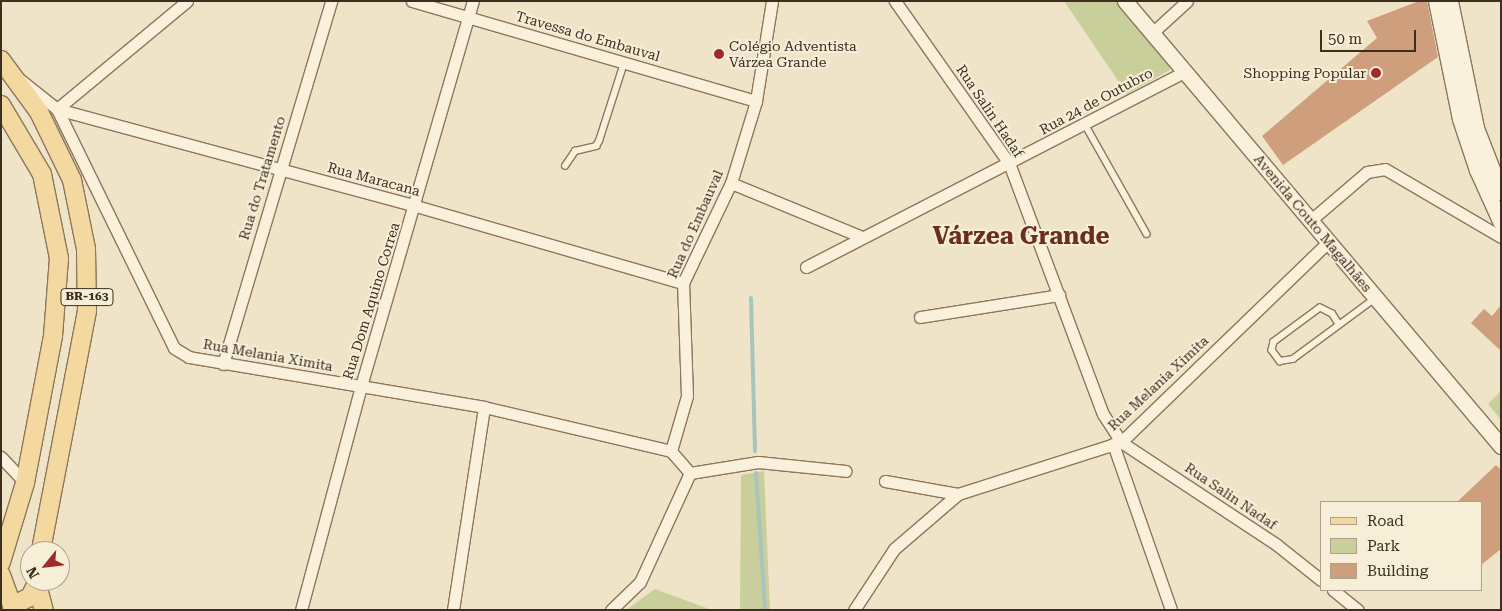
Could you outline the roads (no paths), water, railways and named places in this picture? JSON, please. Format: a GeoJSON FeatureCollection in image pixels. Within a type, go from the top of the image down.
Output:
{"type":"FeatureCollection","features":[{"type":"Feature","properties":{"kind":"main road","name":"Avenida Couto Magalhães"},"geometry":{"type":"LineString","coordinates":[[1125,1],[1183,72],[1312,219],[1501,446]]}},
{"type":"Feature","properties":{"kind":"main road"},"geometry":{"type":"LineString","coordinates":[[1436,1],[1460,119],[1477,170],[1501,223]]}},
{"type":"Feature","properties":{"kind":"main road"},"geometry":{"type":"LineString","coordinates":[[1450,1],[1476,128],[1501,192]]}},
{"type":"Feature","properties":{"kind":"main road","name":"BR-163"},"geometry":{"type":"LineString","coordinates":[[1,60],[39,112],[72,180],[86,249],[87,312],[46,509],[41,541]]}},
{"type":"Feature","properties":{"kind":"main road","name":"BR-163"},"geometry":{"type":"LineString","coordinates":[[1,105],[42,174],[59,258],[53,336],[24,483],[1,562]]}},
{"type":"Feature","properties":{"kind":"main road"},"geometry":{"type":"LineString","coordinates":[[24,483],[40,493],[46,509]]}},
{"type":"Feature","properties":{"kind":"main road"},"geometry":{"type":"LineString","coordinates":[[1,575],[12,608],[30,597],[33,591]]}},
{"type":"Feature","properties":{"kind":"main road"},"geometry":{"type":"LineString","coordinates":[[38,591],[44,610]]}},
{"type":"Feature","properties":{"kind":"street"},"geometry":{"type":"LineString","coordinates":[[57,109],[187,1]]}},
{"type":"Feature","properties":{"kind":"street","name":"Rua do Tratamento"},"geometry":{"type":"LineString","coordinates":[[223,364],[331,1]]}},
{"type":"Feature","properties":{"kind":"street","name":"Travessa do Embauval"},"geometry":{"type":"LineString","coordinates":[[412,1],[625,61],[756,101]]}},
{"type":"Feature","properties":{"kind":"street","name":"Rua Dom Aquino Correa"},"geometry":{"type":"LineString","coordinates":[[301,610],[361,386],[416,206],[473,1]]}},
{"type":"Feature","properties":{"kind":"street","name":"Rua do Embauval"},"geometry":{"type":"LineString","coordinates":[[671,452],[687,396],[683,283],[731,183],[756,101],[772,1]]}},
{"type":"Feature","properties":{"kind":"street","name":"Rua Salin Hadaf"},"geometry":{"type":"LineString","coordinates":[[895,1],[1009,163],[1103,414],[1117,443]]}},
{"type":"Feature","properties":{"kind":"street"},"geometry":{"type":"LineString","coordinates":[[1152,33],[1187,1]]}},
{"type":"Feature","properties":{"kind":"street","name":"Rua 24 de Outubro"},"geometry":{"type":"LineString","coordinates":[[806,267],[1183,72]]}},
{"type":"Feature","properties":{"kind":"street","name":"Rua Melania Ximita"},"geometry":{"type":"LineString","coordinates":[[14,76],[26,82],[57,109],[174,348],[189,357],[484,407],[671,452]]}},
{"type":"Feature","properties":{"kind":"street","name":"Rua Maracana"},"geometry":{"type":"LineString","coordinates":[[57,109],[416,206],[683,283]]}},
{"type":"Feature","properties":{"kind":"street"},"geometry":{"type":"LineString","coordinates":[[1312,219],[1367,172],[1385,169],[1501,237]]}},
{"type":"Feature","properties":{"kind":"street"},"geometry":{"type":"LineString","coordinates":[[731,183],[862,237]]}},
{"type":"Feature","properties":{"kind":"street","name":"Rua Melania Ximita"},"geometry":{"type":"LineString","coordinates":[[885,481],[958,494],[1117,443],[1329,241]]}},
{"type":"Feature","properties":{"kind":"street"},"geometry":{"type":"LineString","coordinates":[[920,317],[1059,295]]}},
{"type":"Feature","properties":{"kind":"street"},"geometry":{"type":"LineString","coordinates":[[453,610],[484,407]]}},
{"type":"Feature","properties":{"kind":"street"},"geometry":{"type":"LineString","coordinates":[[1117,443],[1171,610]]}},
{"type":"Feature","properties":{"kind":"street","name":"Rua Salin Nadaf"},"geometry":{"type":"LineString","coordinates":[[1117,443],[1277,545],[1320,579]]}},
{"type":"Feature","properties":{"kind":"street"},"geometry":{"type":"LineString","coordinates":[[671,452],[690,473]]}},
{"type":"Feature","properties":{"kind":"street"},"geometry":{"type":"LineString","coordinates":[[1,457],[24,483]]}},
{"type":"Feature","properties":{"kind":"street"},"geometry":{"type":"LineString","coordinates":[[690,473],[758,462],[846,471]]}},
{"type":"Feature","properties":{"kind":"street"},"geometry":{"type":"LineString","coordinates":[[611,610],[640,582],[690,473]]}},
{"type":"Feature","properties":{"kind":"street"},"geometry":{"type":"LineString","coordinates":[[854,610],[894,549],[958,494]]}},
{"type":"Feature","properties":{"kind":"street"},"geometry":{"type":"LineString","coordinates":[[1333,591],[1358,610]]}},
{"type":"Feature","properties":{"kind":"lane"},"geometry":{"type":"LineString","coordinates":[[565,166],[576,150],[591,148],[600,141],[625,61]]}},
{"type":"Feature","properties":{"kind":"lane"},"geometry":{"type":"LineString","coordinates":[[1084,124],[1147,234]]}},
{"type":"Feature","properties":{"kind":"lane"},"geometry":{"type":"LineString","coordinates":[[1339,325],[1332,314],[1320,308],[1274,342],[1272,350],[1280,361],[1293,359],[1376,298]]}},
{"type":"Feature","properties":{"kind":"waterway"},"geometry":{"type":"LineString","coordinates":[[751,298],[755,451]]}},
{"type":"Feature","properties":{"kind":"waterway"},"geometry":{"type":"LineString","coordinates":[[756,473],[765,610]]}},
{"type":"Feature","properties":{"kind":"place","name":"Colégio Adventista Várzea Grande"},"geometry":{"type":"Point","coordinates":[719,54]}},
{"type":"Feature","properties":{"kind":"place","name":"Shopping Popular"},"geometry":{"type":"Point","coordinates":[1376,73]}},
{"type":"Feature","properties":{"kind":"district","name":"Várzea Grande"},"geometry":{"type":"Point","coordinates":[1021,237]}}]}
